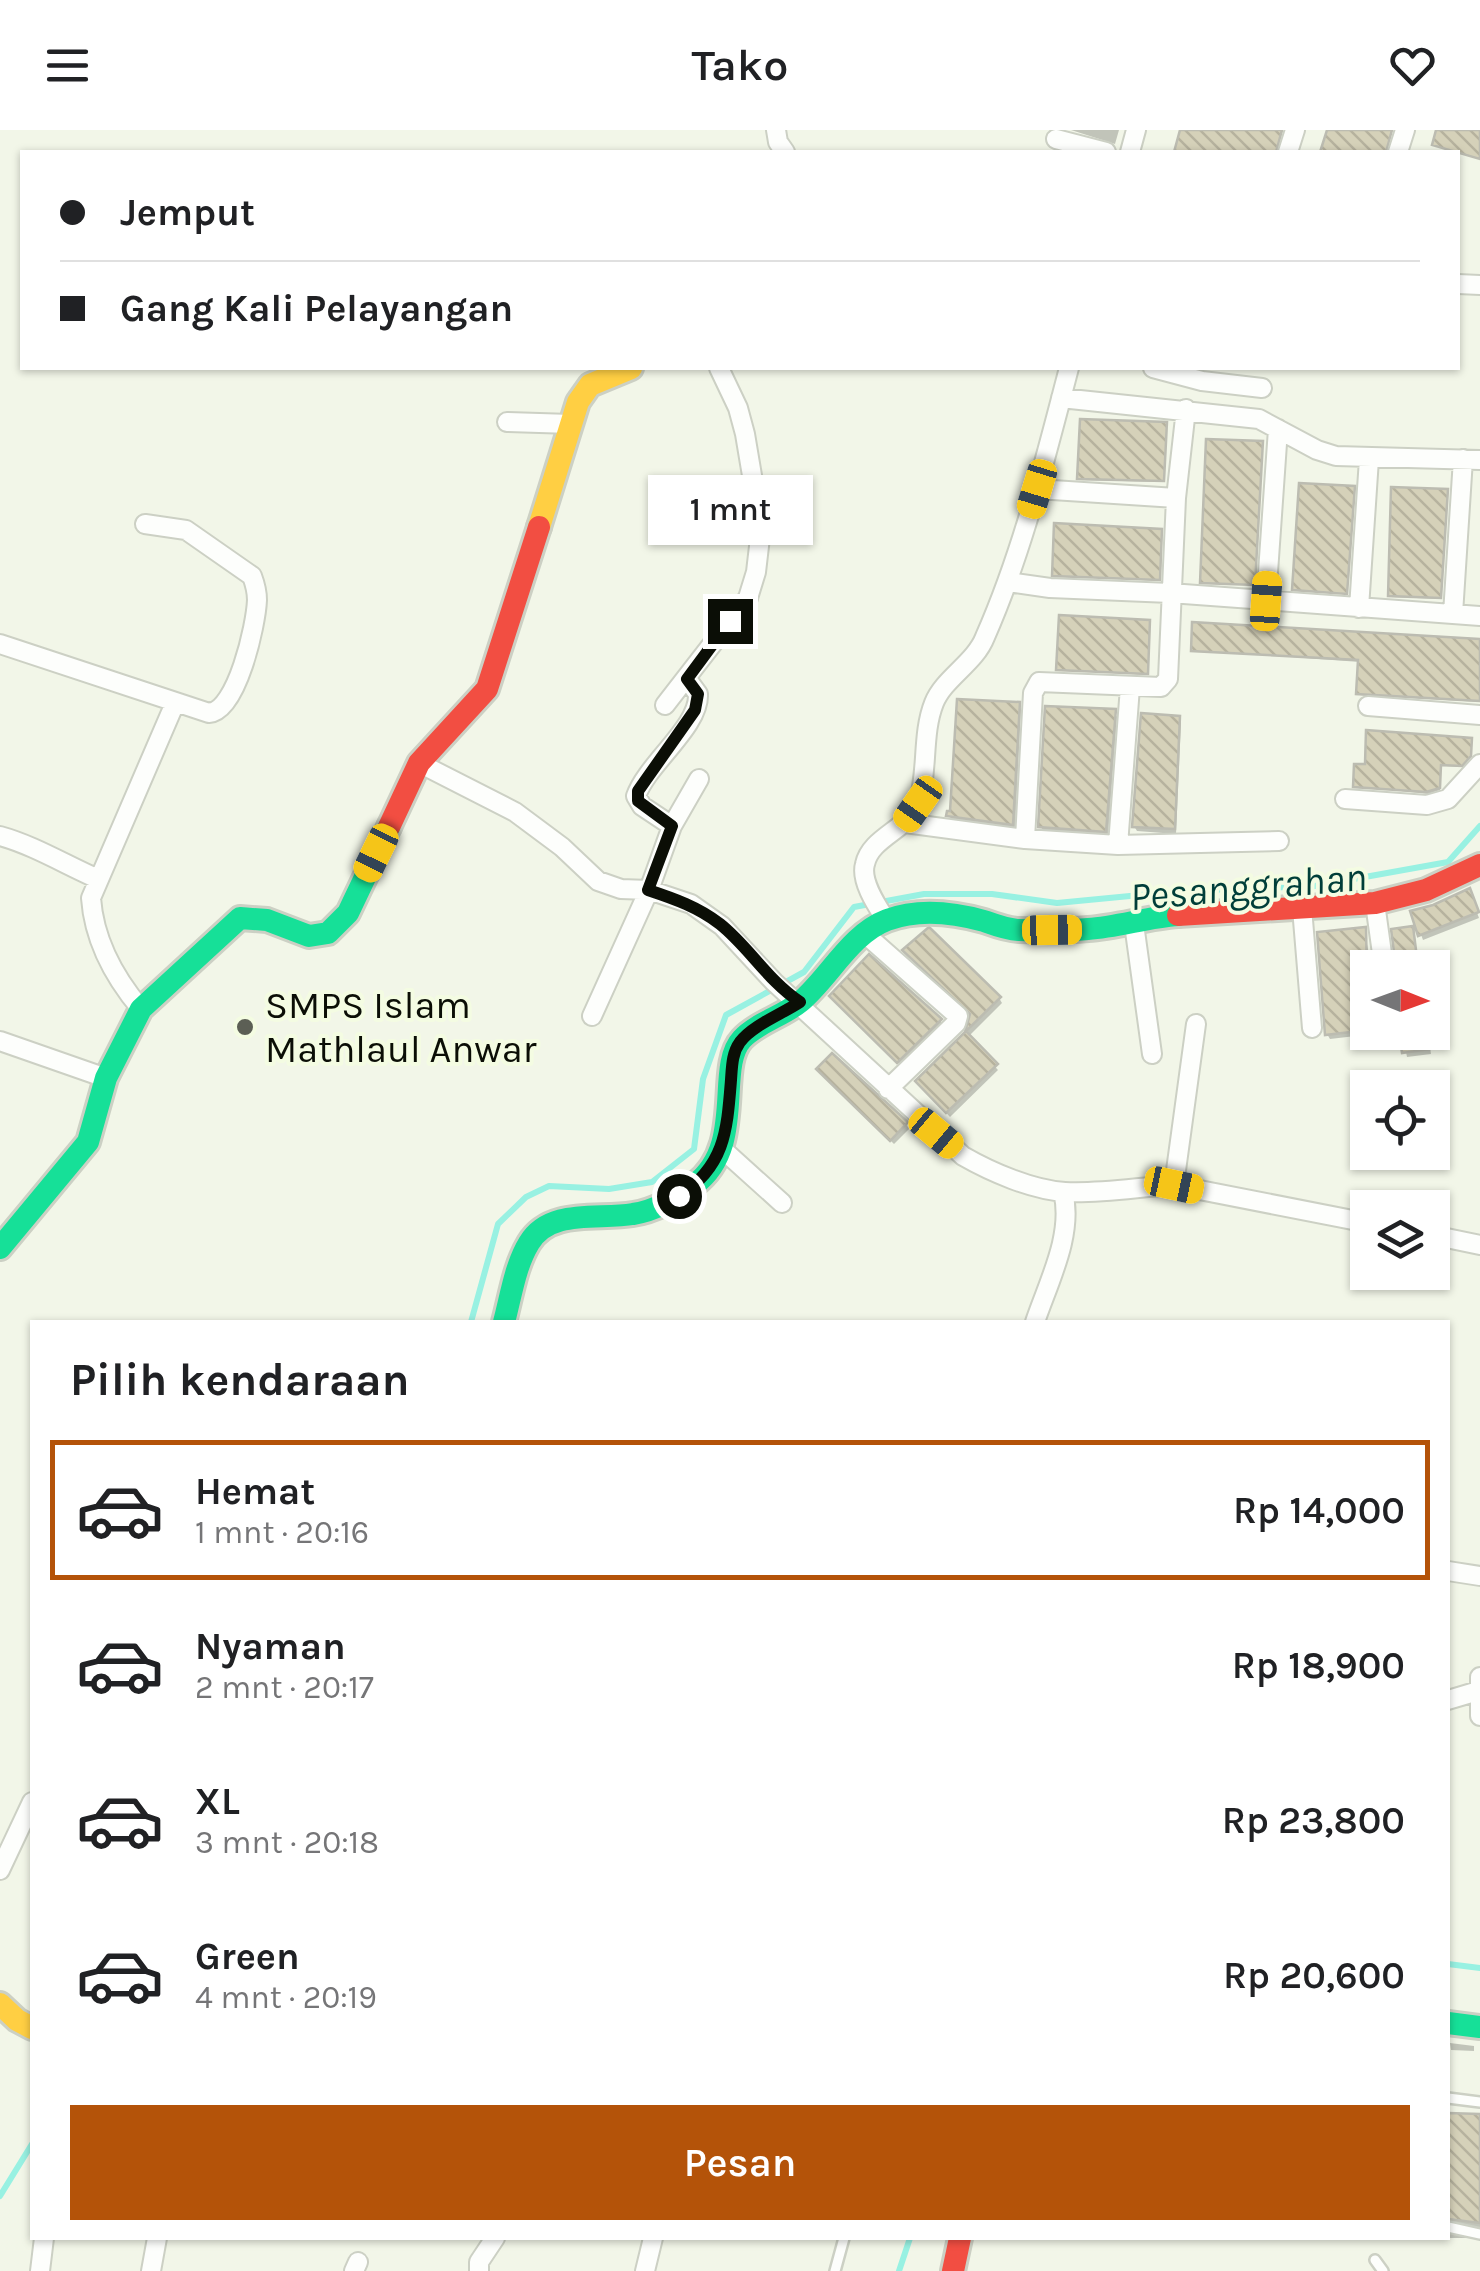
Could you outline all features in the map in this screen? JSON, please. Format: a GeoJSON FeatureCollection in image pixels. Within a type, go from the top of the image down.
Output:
{"type":"FeatureCollection","features":[{"type":"Feature","properties":{"kind":"street"},"geometry":{"type":"LineString","coordinates":[[1056,139],[1098,150]]}},
{"type":"Feature","properties":{"kind":"street"},"geometry":{"type":"LineString","coordinates":[[0,1248],[88,1142],[106,1078],[141,1010],[240,918],[266,920],[308,936],[328,933],[348,913],[419,763],[487,688],[494,673],[578,402],[590,385],[626,370]]}},
{"type":"Feature","properties":{"kind":"street"},"geometry":{"type":"LineString","coordinates":[[664,705],[748,598],[756,572],[760,529],[748,453],[738,408],[720,370]]}},
{"type":"Feature","properties":{"kind":"street"},"geometry":{"type":"LineString","coordinates":[[883,914],[866,882],[865,864],[876,846],[905,823],[918,804],[934,703],[983,643],[1008,582],[1068,370]]}},
{"type":"Feature","properties":{"kind":"street"},"geometry":{"type":"LineString","coordinates":[[1161,370],[1202,381],[1262,388]]}},
{"type":"Feature","properties":{"kind":"street"},"geometry":{"type":"LineString","coordinates":[[1061,398],[1259,419],[1336,456],[1472,459],[1453,614]]}},
{"type":"Feature","properties":{"kind":"street"},"geometry":{"type":"LineString","coordinates":[[1025,839],[1033,693],[1039,682],[1130,687],[1166,684],[1176,498],[1186,409]]}},
{"type":"Feature","properties":{"kind":"street"},"geometry":{"type":"LineString","coordinates":[[506,422],[571,424]]}},
{"type":"Feature","properties":{"kind":"street"},"geometry":{"type":"LineString","coordinates":[[1266,601],[1278,430]]}},
{"type":"Feature","properties":{"kind":"street"},"geometry":{"type":"LineString","coordinates":[[1359,608],[1369,459]]}},
{"type":"Feature","properties":{"kind":"street"},"geometry":{"type":"LineString","coordinates":[[1037,489],[1176,498]]}},
{"type":"Feature","properties":{"kind":"street"},"geometry":{"type":"LineString","coordinates":[[0,644],[208,712],[225,706],[248,648],[257,599],[252,576],[186,530],[145,524]]}},
{"type":"Feature","properties":{"kind":"street"},"geometry":{"type":"LineString","coordinates":[[1008,582],[1480,616]]}},
{"type":"Feature","properties":{"kind":"street"},"geometry":{"type":"LineString","coordinates":[[672,826],[642,806],[636,796],[695,710],[698,694],[687,679]]}},
{"type":"Feature","properties":{"kind":"street"},"geometry":{"type":"LineString","coordinates":[[1118,846],[1130,687]]}},
{"type":"Feature","properties":{"kind":"street"},"geometry":{"type":"LineString","coordinates":[[141,1010],[120,985],[93,923],[91,898],[176,702]]}},
{"type":"Feature","properties":{"kind":"street"},"geometry":{"type":"LineString","coordinates":[[1368,706],[1480,715]]}},
{"type":"Feature","properties":{"kind":"street"},"geometry":{"type":"LineString","coordinates":[[419,763],[532,823],[598,881],[621,890],[648,890],[690,904],[722,926],[774,982],[888,1088],[963,1156],[987,1168],[1064,1192],[1174,1185],[1350,1219]]}},
{"type":"Feature","properties":{"kind":"street"},"geometry":{"type":"LineString","coordinates":[[1346,800],[1427,805],[1448,799],[1480,764]]}},
{"type":"Feature","properties":{"kind":"street"},"geometry":{"type":"LineString","coordinates":[[592,1016],[672,826],[699,779]]}},
{"type":"Feature","properties":{"kind":"street"},"geometry":{"type":"LineString","coordinates":[[905,823],[1025,839],[1118,846],[1280,841]]}},
{"type":"Feature","properties":{"kind":"street"},"geometry":{"type":"LineString","coordinates":[[0,836],[98,879]]}},
{"type":"Feature","properties":{"kind":"street"},"geometry":{"type":"LineString","coordinates":[[505,1320],[529,1242],[542,1227],[557,1220],[636,1214],[699,1182],[720,1148],[728,1120],[734,1054],[742,1039],[795,1000],[883,914],[928,911],[965,916],[1015,930],[1089,929],[1186,915],[1374,903],[1426,890],[1480,865]]}},
{"type":"Feature","properties":{"kind":"street"},"geometry":{"type":"LineString","coordinates":[[1374,903],[1381,950]]}},
{"type":"Feature","properties":{"kind":"street"},"geometry":{"type":"LineString","coordinates":[[1302,908],[1312,1028]]}},
{"type":"Feature","properties":{"kind":"street"},"geometry":{"type":"LineString","coordinates":[[1134,924],[1152,1054]]}},
{"type":"Feature","properties":{"kind":"street"},"geometry":{"type":"LineString","coordinates":[[866,934],[958,1016],[956,1023],[888,1088]]}},
{"type":"Feature","properties":{"kind":"street"},"geometry":{"type":"LineString","coordinates":[[1174,1185],[1196,1024]]}},
{"type":"Feature","properties":{"kind":"street"},"geometry":{"type":"LineString","coordinates":[[0,1042],[106,1078]]}},
{"type":"Feature","properties":{"kind":"street"},"geometry":{"type":"LineString","coordinates":[[720,1148],[782,1203]]}},
{"type":"Feature","properties":{"kind":"street"},"geometry":{"type":"LineString","coordinates":[[1035,1320],[1064,1234],[1064,1192]]}},
{"type":"Feature","properties":{"kind":"street"},"geometry":{"type":"LineString","coordinates":[[1450,1239],[1480,1245]]}},
{"type":"Feature","properties":{"kind":"street"},"geometry":{"type":"LineString","coordinates":[[1450,1570],[1480,1576]]}},
{"type":"Feature","properties":{"kind":"street"},"geometry":{"type":"LineString","coordinates":[[1450,1699],[1479,1684],[1480,1716]]}},
{"type":"Feature","properties":{"kind":"street"},"geometry":{"type":"LineString","coordinates":[[0,1870],[30,1806]]}},
{"type":"Feature","properties":{"kind":"street"},"geometry":{"type":"LineString","coordinates":[[0,2004],[30,2027]]}},
{"type":"Feature","properties":{"kind":"street"},"geometry":{"type":"LineString","coordinates":[[1450,2023],[1480,2027]]}},
{"type":"Feature","properties":{"kind":"street"},"geometry":{"type":"LineString","coordinates":[[40,2271],[44,2240]]}},
{"type":"Feature","properties":{"kind":"street"},"geometry":{"type":"LineString","coordinates":[[152,2271],[157,2240]]}},
{"type":"Feature","properties":{"kind":"street"},"geometry":{"type":"LineString","coordinates":[[479,2271],[479,2262],[493,2240]]}},
{"type":"Feature","properties":{"kind":"street"},"geometry":{"type":"LineString","coordinates":[[645,2271],[653,2240]]}},
{"type":"Feature","properties":{"kind":"street"},"geometry":{"type":"LineString","coordinates":[[953,2271],[960,2240]]}},
{"type":"Feature","properties":{"kind":"lane"},"geometry":{"type":"LineString","coordinates":[[1450,2098],[1480,2102]]}},
{"type":"Feature","properties":{"kind":"lane"},"geometry":{"type":"LineString","coordinates":[[1450,2227],[1480,2234]]}},
{"type":"Feature","properties":{"kind":"lane"},"geometry":{"type":"LineString","coordinates":[[834,2271],[843,2240]]}},
{"type":"Feature","properties":{"kind":"lane"},"geometry":{"type":"LineString","coordinates":[[1375,2260],[1383,2271]]}},
{"type":"Feature","properties":{"kind":"building"},"geometry":{"type":"Polygon","coordinates":[[[1180,130],[1282,130],[1277,150],[1175,150],[1180,130]]]}},
{"type":"Feature","properties":{"kind":"building"},"geometry":{"type":"Polygon","coordinates":[[[1327,130],[1392,130],[1387,150],[1321,150],[1327,130]]]}},
{"type":"Feature","properties":{"kind":"building"},"geometry":{"type":"Polygon","coordinates":[[[1436,130],[1480,130],[1480,159],[1460,150],[1432,145],[1436,130]]]}},
{"type":"Feature","properties":{"kind":"building"},"geometry":{"type":"Polygon","coordinates":[[[1080,419],[1167,422],[1164,481],[1077,479],[1080,419]]]}},
{"type":"Feature","properties":{"kind":"building"},"geometry":{"type":"Polygon","coordinates":[[[1206,439],[1263,441],[1255,585],[1200,583],[1206,439]]]}},
{"type":"Feature","properties":{"kind":"building"},"geometry":{"type":"Polygon","coordinates":[[[1299,483],[1355,486],[1347,594],[1292,590],[1299,483]]]}},
{"type":"Feature","properties":{"kind":"building"},"geometry":{"type":"Polygon","coordinates":[[[1391,487],[1448,489],[1441,598],[1388,596],[1391,487]]]}},
{"type":"Feature","properties":{"kind":"building"},"geometry":{"type":"Polygon","coordinates":[[[1054,523],[1162,529],[1160,580],[1052,576],[1054,523]]]}},
{"type":"Feature","properties":{"kind":"building"},"geometry":{"type":"Polygon","coordinates":[[[1059,615],[1150,620],[1148,674],[1056,670],[1059,615]]]}},
{"type":"Feature","properties":{"kind":"building"},"geometry":{"type":"Polygon","coordinates":[[[1192,622],[1480,639],[1480,701],[1356,694],[1358,660],[1191,651],[1192,622]]]}},
{"type":"Feature","properties":{"kind":"building"},"geometry":{"type":"Polygon","coordinates":[[[957,699],[1020,702],[1013,825],[946,816],[950,811],[957,699]]]}},
{"type":"Feature","properties":{"kind":"building"},"geometry":{"type":"Polygon","coordinates":[[[1045,706],[1116,709],[1106,832],[1038,827],[1045,706]]]}},
{"type":"Feature","properties":{"kind":"building"},"geometry":{"type":"Polygon","coordinates":[[[1141,713],[1180,716],[1175,829],[1132,827],[1141,713]]]}},
{"type":"Feature","properties":{"kind":"building"},"geometry":{"type":"Polygon","coordinates":[[[1366,730],[1472,738],[1471,756],[1462,766],[1441,765],[1440,788],[1426,792],[1353,787],[1354,764],[1365,764],[1366,730]]]}},
{"type":"Feature","properties":{"kind":"building"},"geometry":{"type":"Polygon","coordinates":[[[1470,888],[1479,912],[1418,936],[1410,911],[1470,888]]]}},
{"type":"Feature","properties":{"kind":"building"},"geometry":{"type":"Polygon","coordinates":[[[1413,926],[1416,950],[1394,950],[1391,929],[1413,926]]]}},
{"type":"Feature","properties":{"kind":"building"},"geometry":{"type":"Polygon","coordinates":[[[929,927],[1001,997],[966,1031],[998,1064],[946,1113],[915,1081],[965,1032],[970,1014],[902,950],[929,927]]]}},
{"type":"Feature","properties":{"kind":"building"},"geometry":{"type":"Polygon","coordinates":[[[1366,927],[1366,950],[1350,950],[1350,1032],[1325,1035],[1317,932],[1366,927]]]}},
{"type":"Feature","properties":{"kind":"building"},"geometry":{"type":"Polygon","coordinates":[[[869,954],[942,1019],[897,1063],[829,996],[869,954]]]}},
{"type":"Feature","properties":{"kind":"building"},"geometry":{"type":"Polygon","coordinates":[[[832,1053],[908,1122],[890,1141],[816,1069],[832,1053]]]}},
{"type":"Feature","properties":{"kind":"building"},"geometry":{"type":"Polygon","coordinates":[[[1450,2113],[1480,2114],[1480,2223],[1450,2219],[1450,2113]]]}},
{"type":"Feature","properties":{"kind":"waterway","name":"Pesanggrahan"},"geometry":{"type":"LineString","coordinates":[[472,1320],[498,1224],[526,1197],[549,1186],[609,1189],[652,1182],[694,1149],[703,1079],[726,1015],[804,972],[854,907],[924,894],[992,894],[1057,903],[1182,891],[1315,886],[1448,862],[1480,826]]}},
{"type":"Feature","properties":{"kind":"waterway"},"geometry":{"type":"LineString","coordinates":[[1450,1964],[1480,1968]]}},
{"type":"Feature","properties":{"kind":"waterway","name":"Pesanggrahan"},"geometry":{"type":"LineString","coordinates":[[0,2196],[30,2147]]}},
{"type":"Feature","properties":{"kind":"waterway"},"geometry":{"type":"LineString","coordinates":[[899,2271],[909,2240]]}},
{"type":"Feature","properties":{"kind":"traffic: fast"},"geometry":{"type":"LineString","coordinates":[[0,1248],[88,1142],[106,1078],[141,1009],[240,918],[267,920],[309,936],[328,933],[348,913],[389,827]]}},
{"type":"Feature","properties":{"kind":"traffic: fast"},"geometry":{"type":"LineString","coordinates":[[504,1320],[520,1261],[538,1232],[562,1220],[649,1210],[681,1195],[710,1169],[720,1150],[734,1052],[742,1039],[800,1002],[851,946],[874,927],[899,916],[923,913],[960,915],[1011,929],[1045,931],[1099,928],[1178,915]]}},
{"type":"Feature","properties":{"kind":"traffic: fast"},"geometry":{"type":"LineString","coordinates":[[1450,2023],[1480,2027]]}},
{"type":"Feature","properties":{"kind":"traffic: slow"},"geometry":{"type":"LineString","coordinates":[[539,527],[578,402],[590,385],[626,370]]}},
{"type":"Feature","properties":{"kind":"traffic: slow"},"geometry":{"type":"LineString","coordinates":[[0,2004],[30,2027]]}},
{"type":"Feature","properties":{"kind":"traffic: jam"},"geometry":{"type":"LineString","coordinates":[[389,827],[419,763],[487,689],[539,527]]}},
{"type":"Feature","properties":{"kind":"traffic: jam"},"geometry":{"type":"LineString","coordinates":[[1178,915],[1375,903],[1426,890],[1480,865]]}},
{"type":"Feature","properties":{"kind":"traffic: jam"},"geometry":{"type":"LineString","coordinates":[[953,2271],[960,2240]]}},
{"type":"Feature","properties":{"kind":"place","name":"SMPS Islam Mathlaul Anwar"},"geometry":{"type":"Point","coordinates":[245,1027]}},
{"type":"Feature","properties":{"kind":"route"},"geometry":{"type":"LineString","coordinates":[[679,1196],[699,1182],[720,1148],[728,1120],[734,1054],[742,1039],[800,1002],[774,982],[722,926],[690,904],[648,890],[672,826],[642,806],[636,796],[695,710],[698,694],[687,679],[730,621]]}}]}
